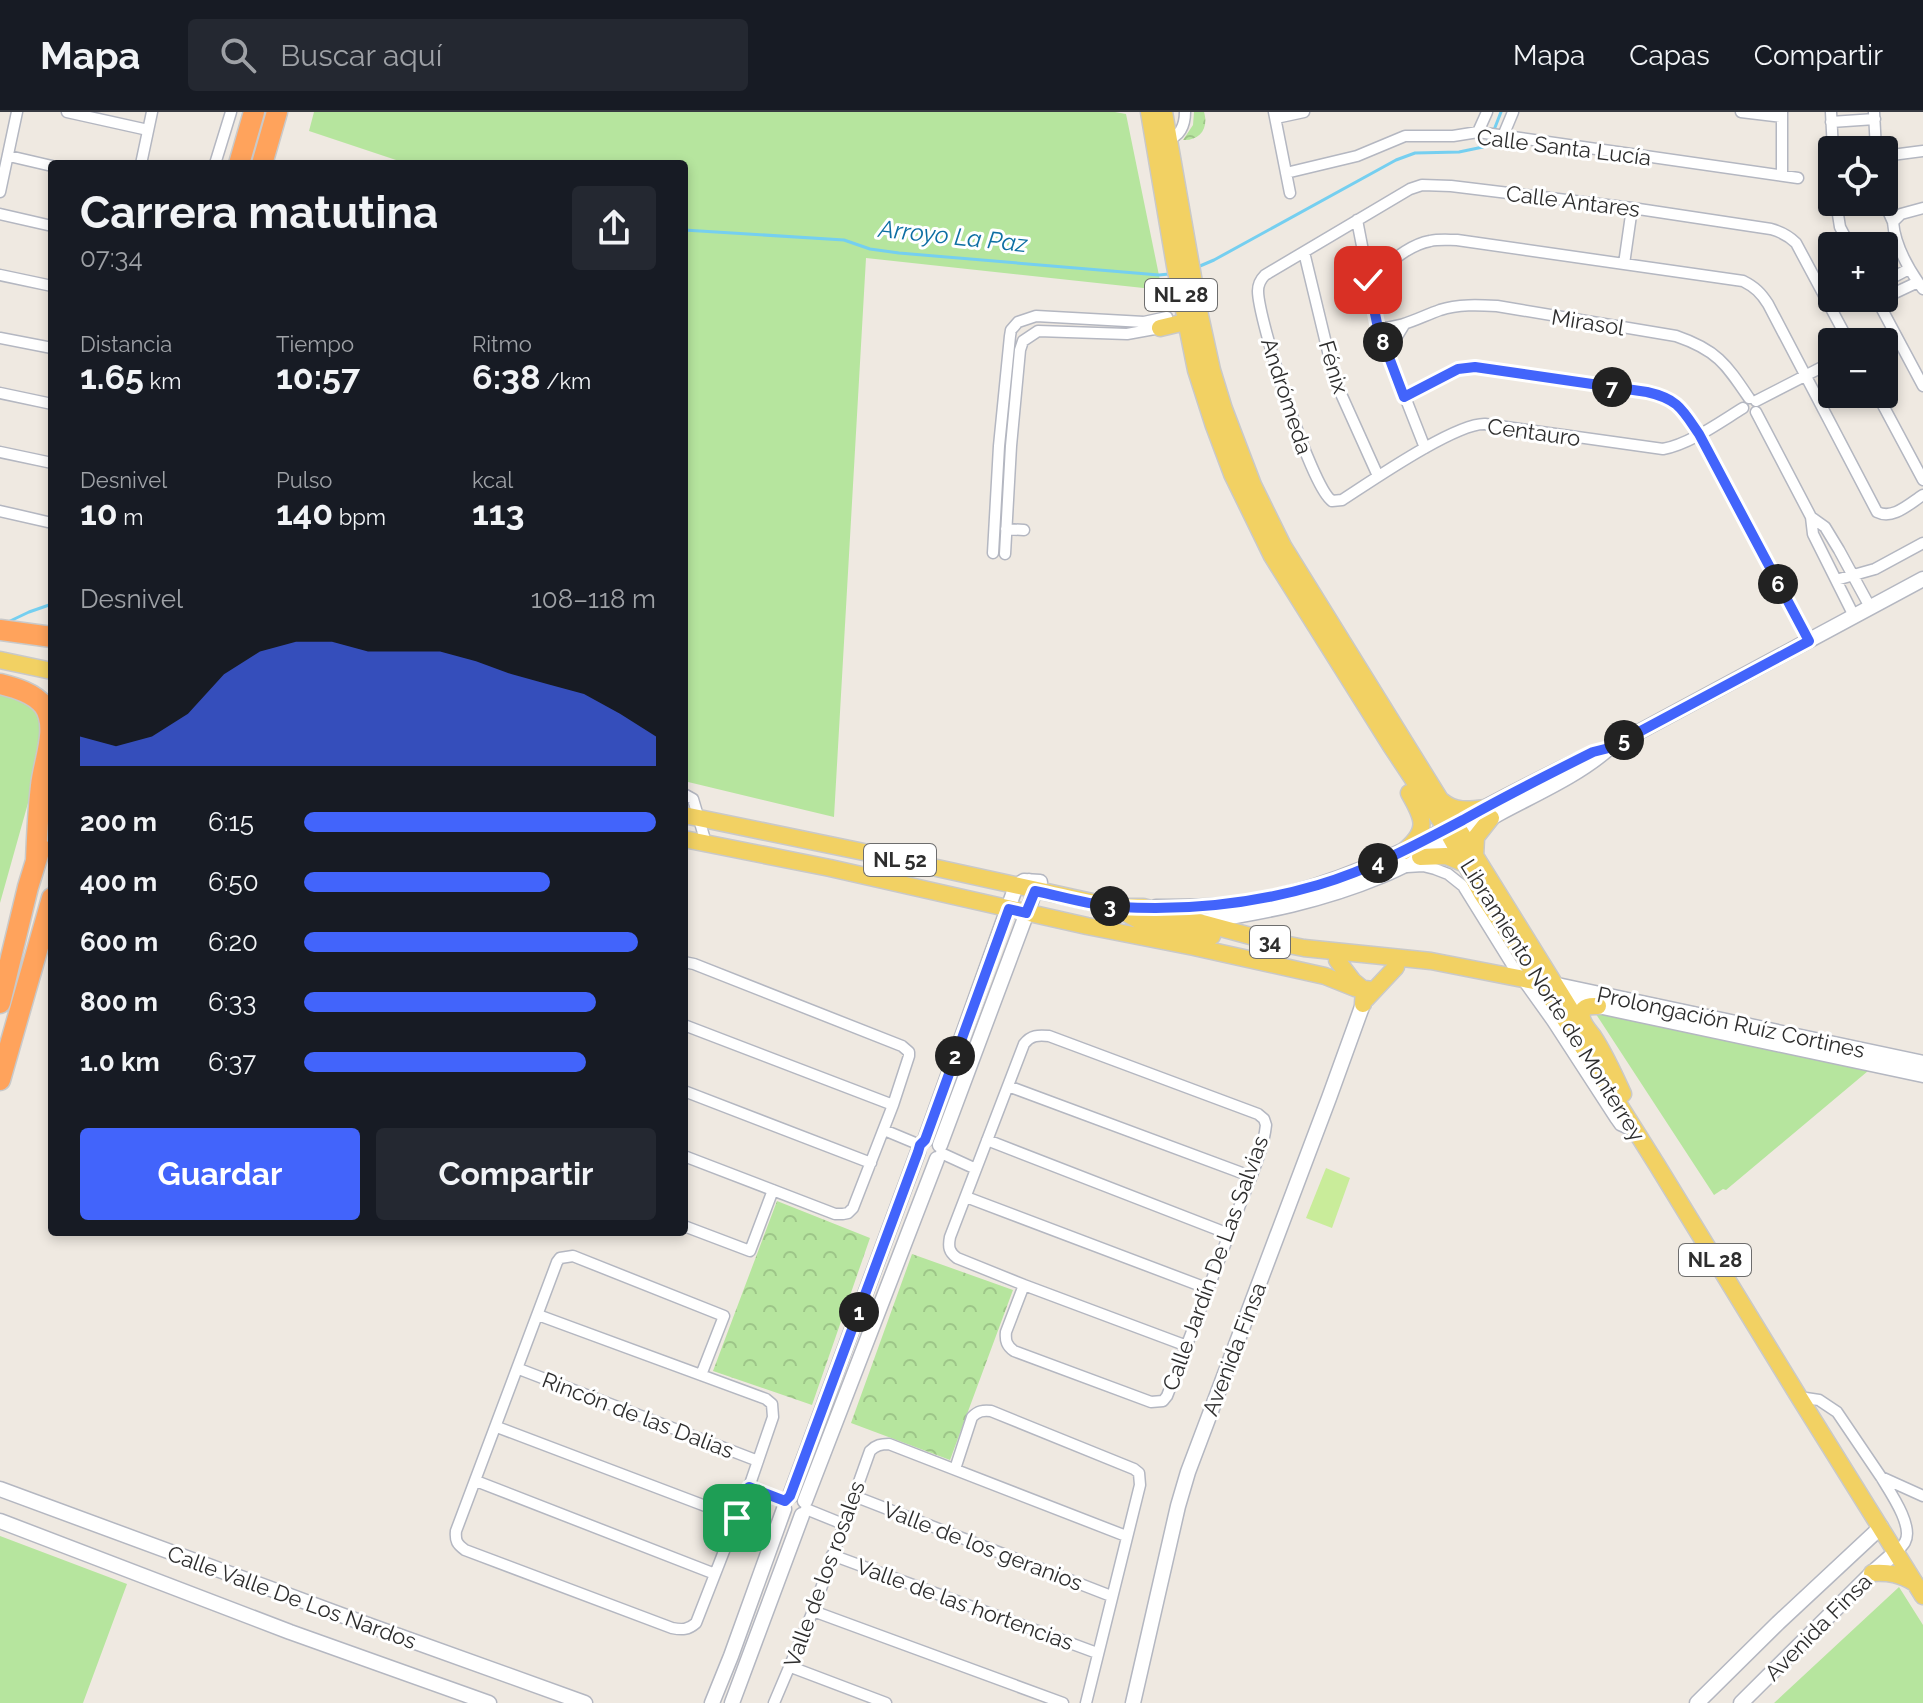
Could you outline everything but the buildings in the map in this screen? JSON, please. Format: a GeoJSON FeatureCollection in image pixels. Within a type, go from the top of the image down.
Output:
{"type":"FeatureCollection","features":[{"type":"Feature","properties":{"kind":"highway"},"geometry":{"type":"LineString","coordinates":[[240,160],[254,112]]}},
{"type":"Feature","properties":{"kind":"highway"},"geometry":{"type":"LineString","coordinates":[[263,160],[277,112]]}},
{"type":"Feature","properties":{"kind":"highway"},"geometry":{"type":"LineString","coordinates":[[0,630],[48,636]]}},
{"type":"Feature","properties":{"kind":"highway"},"geometry":{"type":"LineString","coordinates":[[0,684],[33,697],[44,707],[48,718]]}},
{"type":"Feature","properties":{"kind":"highway"},"geometry":{"type":"LineString","coordinates":[[36,861],[41,783],[48,746]]}},
{"type":"Feature","properties":{"kind":"highway"},"geometry":{"type":"LineString","coordinates":[[0,1003],[48,822]]}},
{"type":"Feature","properties":{"kind":"highway"},"geometry":{"type":"LineString","coordinates":[[0,1080],[48,912]]}},
{"type":"Feature","properties":{"kind":"main road","name":"Libramiento Norte de Monterrey"},"geometry":{"type":"LineString","coordinates":[[1149,112],[1160,136],[1181,295],[1176,319],[1191,345],[1205,400],[1232,474],[1272,556],[1342,669],[1455,832],[1482,894],[1805,1398],[1881,1527],[1900,1545],[1920,1585]]}},
{"type":"Feature","properties":{"kind":"main road"},"geometry":{"type":"LineString","coordinates":[[1164,112],[1160,136],[1212,370],[1224,409],[1253,485],[1283,546],[1434,802],[1433,823],[1414,851]]}},
{"type":"Feature","properties":{"kind":"main road"},"geometry":{"type":"LineString","coordinates":[[1176,319],[1191,309],[1188,289],[1192,274]]}},
{"type":"Feature","properties":{"kind":"main road"},"geometry":{"type":"LineString","coordinates":[[1176,319],[1180,333],[1191,345]]}},
{"type":"Feature","properties":{"kind":"main road"},"geometry":{"type":"LineString","coordinates":[[1176,319],[1194,322],[1203,362],[1212,370]]}},
{"type":"Feature","properties":{"kind":"main road"},"geometry":{"type":"LineString","coordinates":[[4,658],[48,664]]}},
{"type":"Feature","properties":{"kind":"main road"},"geometry":{"type":"LineString","coordinates":[[4,658],[48,670]]}},
{"type":"Feature","properties":{"kind":"main road"},"geometry":{"type":"LineString","coordinates":[[1342,669],[1372,733],[1421,814],[1421,830],[1411,845],[1414,851]]}},
{"type":"Feature","properties":{"kind":"main road"},"geometry":{"type":"LineString","coordinates":[[1414,851],[1470,861],[1476,837],[1488,813],[1459,810],[1434,802]]}},
{"type":"Feature","properties":{"kind":"main road"},"geometry":{"type":"LineString","coordinates":[[688,834],[697,826],[690,809]]}},
{"type":"Feature","properties":{"kind":"main road"},"geometry":{"type":"LineString","coordinates":[[690,809],[1143,907]]}},
{"type":"Feature","properties":{"kind":"main road","name":"NL 52"},"geometry":{"type":"LineString","coordinates":[[690,809],[859,851],[1029,883],[1115,907],[1138,920],[1163,926]]}},
{"type":"Feature","properties":{"kind":"main road"},"geometry":{"type":"LineString","coordinates":[[688,837],[1325,976],[1366,995]]}},
{"type":"Feature","properties":{"kind":"main road"},"geometry":{"type":"LineString","coordinates":[[830,868],[859,851]]}},
{"type":"Feature","properties":{"kind":"main road","name":"NL 52"},"geometry":{"type":"LineString","coordinates":[[1115,907],[1143,907]]}},
{"type":"Feature","properties":{"kind":"main road","name":"34"},"geometry":{"type":"LineString","coordinates":[[1143,907],[1292,946],[1446,963],[1544,988]]}},
{"type":"Feature","properties":{"kind":"main road","name":"34"},"geometry":{"type":"LineString","coordinates":[[1163,926],[1286,952],[1544,988]]}},
{"type":"Feature","properties":{"kind":"main road"},"geometry":{"type":"LineString","coordinates":[[1194,947],[1226,939]]}},
{"type":"Feature","properties":{"kind":"main road"},"geometry":{"type":"LineString","coordinates":[[1337,960],[1366,995]]}},
{"type":"Feature","properties":{"kind":"main road"},"geometry":{"type":"LineString","coordinates":[[1366,995],[1396,967]]}},
{"type":"Feature","properties":{"kind":"main road"},"geometry":{"type":"LineString","coordinates":[[1544,988],[1625,1099],[1805,1398],[1900,1545]]}},
{"type":"Feature","properties":{"kind":"main road"},"geometry":{"type":"LineString","coordinates":[[1598,1006],[1584,1009],[1583,1021],[1605,1056],[1625,1099]]}},
{"type":"Feature","properties":{"kind":"main road"},"geometry":{"type":"LineString","coordinates":[[1872,1573],[1894,1573],[1920,1585]]}},
{"type":"Feature","properties":{"kind":"street"},"geometry":{"type":"LineString","coordinates":[[0,192],[17,112]]}},
{"type":"Feature","properties":{"kind":"street"},"geometry":{"type":"LineString","coordinates":[[67,112],[148,130]]}},
{"type":"Feature","properties":{"kind":"street"},"geometry":{"type":"LineString","coordinates":[[142,160],[152,112]]}},
{"type":"Feature","properties":{"kind":"street"},"geometry":{"type":"LineString","coordinates":[[216,160],[231,112]]}},
{"type":"Feature","properties":{"kind":"street"},"geometry":{"type":"LineString","coordinates":[[1160,136],[1176,136],[1182,129],[1185,112]]}},
{"type":"Feature","properties":{"kind":"street"},"geometry":{"type":"LineString","coordinates":[[1290,193],[1275,115],[1304,112]]}},
{"type":"Feature","properties":{"kind":"street"},"geometry":{"type":"LineString","coordinates":[[1479,132],[1487,112]]}},
{"type":"Feature","properties":{"kind":"street"},"geometry":{"type":"LineString","coordinates":[[1502,136],[1513,112]]}},
{"type":"Feature","properties":{"kind":"street"},"geometry":{"type":"LineString","coordinates":[[1741,112],[1782,115],[1782,175]]}},
{"type":"Feature","properties":{"kind":"street"},"geometry":{"type":"LineString","coordinates":[[1831,117],[1875,116],[1876,136]]}},
{"type":"Feature","properties":{"kind":"street","name":"Calle Santa Lucía"},"geometry":{"type":"LineString","coordinates":[[1286,173],[1347,159],[1405,136],[1453,136],[1479,132],[1798,178]]}},
{"type":"Feature","properties":{"kind":"street"},"geometry":{"type":"LineString","coordinates":[[1898,154],[1923,151]]}},
{"type":"Feature","properties":{"kind":"street"},"geometry":{"type":"LineString","coordinates":[[9,156],[48,165]]}},
{"type":"Feature","properties":{"kind":"street","name":"Calle Antares"},"geometry":{"type":"LineString","coordinates":[[1260,280],[1410,189],[1422,185],[1451,186],[1771,229],[1789,236],[1796,243],[1842,328]]}},
{"type":"Feature","properties":{"kind":"street"},"geometry":{"type":"LineString","coordinates":[[1624,264],[1632,208]]}},
{"type":"Feature","properties":{"kind":"street"},"geometry":{"type":"LineString","coordinates":[[1893,222],[1901,214],[1923,208]]}},
{"type":"Feature","properties":{"kind":"street"},"geometry":{"type":"LineString","coordinates":[[0,214],[48,225]]}},
{"type":"Feature","properties":{"kind":"street"},"geometry":{"type":"LineString","coordinates":[[1890,216],[1897,242],[1920,286],[1898,293]]}},
{"type":"Feature","properties":{"kind":"street"},"geometry":{"type":"LineString","coordinates":[[1357,220],[1378,328],[1425,448]]}},
{"type":"Feature","properties":{"kind":"street"},"geometry":{"type":"LineString","coordinates":[[1368,280],[1419,244],[1457,240],[1728,278],[1753,286],[1768,304],[1877,512],[1893,514],[1923,495]]}},
{"type":"Feature","properties":{"kind":"street","name":"Fénix"},"geometry":{"type":"LineString","coordinates":[[1304,252],[1337,385],[1378,476]]}},
{"type":"Feature","properties":{"kind":"street"},"geometry":{"type":"LineString","coordinates":[[1898,275],[1909,269]]}},
{"type":"Feature","properties":{"kind":"street"},"geometry":{"type":"LineString","coordinates":[[0,275],[48,285]]}},
{"type":"Feature","properties":{"kind":"street","name":"Andrómeda"},"geometry":{"type":"LineString","coordinates":[[1260,280],[1258,294],[1266,330],[1302,443],[1324,494],[1336,501]]}},
{"type":"Feature","properties":{"kind":"street","name":"Mirasol"},"geometry":{"type":"LineString","coordinates":[[1378,328],[1394,328],[1443,309],[1497,306],[1676,336],[1713,353],[1727,366],[1751,405],[1811,517],[1813,534],[1854,616]]}},
{"type":"Feature","properties":{"kind":"street"},"geometry":{"type":"LineString","coordinates":[[1886,312],[1923,386]]}},
{"type":"Feature","properties":{"kind":"street"},"geometry":{"type":"LineString","coordinates":[[993,553],[999,446],[1009,344],[1014,325],[1036,316],[1144,322],[1176,319]]}},
{"type":"Feature","properties":{"kind":"street"},"geometry":{"type":"LineString","coordinates":[[1005,554],[1011,446],[1023,341],[1043,330],[1127,334],[1176,319]]}},
{"type":"Feature","properties":{"kind":"street"},"geometry":{"type":"LineString","coordinates":[[1387,353],[1404,325]]}},
{"type":"Feature","properties":{"kind":"street"},"geometry":{"type":"LineString","coordinates":[[0,338],[48,347]]}},
{"type":"Feature","properties":{"kind":"street"},"geometry":{"type":"LineString","coordinates":[[1404,397],[1458,369],[1475,367],[1647,392],[1673,401],[1684,411],[1699,434],[1809,641]]}},
{"type":"Feature","properties":{"kind":"street"},"geometry":{"type":"LineString","coordinates":[[1751,405],[1818,369]]}},
{"type":"Feature","properties":{"kind":"street"},"geometry":{"type":"LineString","coordinates":[[0,393],[48,403]]}},
{"type":"Feature","properties":{"kind":"street","name":"Centauro"},"geometry":{"type":"LineString","coordinates":[[1336,501],[1425,448],[1477,424],[1668,449],[1751,405]]}},
{"type":"Feature","properties":{"kind":"street"},"geometry":{"type":"LineString","coordinates":[[1884,408],[1923,480]]}},
{"type":"Feature","properties":{"kind":"street"},"geometry":{"type":"LineString","coordinates":[[0,452],[48,462]]}},
{"type":"Feature","properties":{"kind":"street"},"geometry":{"type":"LineString","coordinates":[[0,511],[48,522]]}},
{"type":"Feature","properties":{"kind":"street","name":"Mirasol"},"geometry":{"type":"LineString","coordinates":[[1811,517],[1825,527],[1870,607]]}},
{"type":"Feature","properties":{"kind":"street"},"geometry":{"type":"LineString","coordinates":[[1006,529],[1024,530]]}},
{"type":"Feature","properties":{"kind":"street"},"geometry":{"type":"LineString","coordinates":[[1836,580],[1875,569],[1923,543]]}},
{"type":"Feature","properties":{"kind":"street","name":"NL 52"},"geometry":{"type":"LineString","coordinates":[[1143,907],[1231,905],[1275,896],[1320,884],[1414,851],[1597,759],[1609,748],[1923,579]]}},
{"type":"Feature","properties":{"kind":"street"},"geometry":{"type":"LineString","coordinates":[[690,809],[706,843]]}},
{"type":"Feature","properties":{"kind":"street","name":"NL 52"},"geometry":{"type":"LineString","coordinates":[[1163,926],[1261,913],[1316,900],[1397,869],[1414,851]]}},
{"type":"Feature","properties":{"kind":"street"},"geometry":{"type":"LineString","coordinates":[[1397,869],[1423,866],[1457,880],[1512,965],[1544,988]]}},
{"type":"Feature","properties":{"kind":"street"},"geometry":{"type":"LineString","coordinates":[[712,1703],[1009,909],[1029,883]]}},
{"type":"Feature","properties":{"kind":"street"},"geometry":{"type":"LineString","coordinates":[[732,1703],[1026,913],[1029,883]]}},
{"type":"Feature","properties":{"kind":"street"},"geometry":{"type":"LineString","coordinates":[[688,963],[902,1046],[909,1052],[884,1130],[853,1208],[848,1213],[835,1214],[688,1158]]}},
{"type":"Feature","properties":{"kind":"street","name":"Prolongación Ruíz Cortines"},"geometry":{"type":"LineString","coordinates":[[1544,988],[1598,1006],[1923,1075]]}},
{"type":"Feature","properties":{"kind":"street","name":"Prolongación Ruíz Cortines"},"geometry":{"type":"LineString","coordinates":[[1544,988],[1923,1063]]}},
{"type":"Feature","properties":{"kind":"street","name":"Avenida Finsa"},"geometry":{"type":"LineString","coordinates":[[1133,1703],[1188,1472],[1366,995]]}},
{"type":"Feature","properties":{"kind":"street"},"geometry":{"type":"LineString","coordinates":[[976,996],[992,1002]]}},
{"type":"Feature","properties":{"kind":"street"},"geometry":{"type":"LineString","coordinates":[[967,1021],[982,1027]]}},
{"type":"Feature","properties":{"kind":"street"},"geometry":{"type":"LineString","coordinates":[[688,1027],[893,1105]]}},
{"type":"Feature","properties":{"kind":"street","name":"Calle Jardín De Las Salvias"},"geometry":{"type":"LineString","coordinates":[[1008,1086],[1024,1044],[1038,1035],[1049,1036],[1258,1114],[1266,1125],[1209,1289],[1163,1401],[1151,1402],[1008,1347],[1006,1332],[1024,1285]]}},
{"type":"Feature","properties":{"kind":"street"},"geometry":{"type":"LineString","coordinates":[[1187,1346],[957,1258],[951,1253],[950,1237],[1008,1086],[1250,1176]]}},
{"type":"Feature","properties":{"kind":"street"},"geometry":{"type":"LineString","coordinates":[[688,1093],[871,1163]]}},
{"type":"Feature","properties":{"kind":"street"},"geometry":{"type":"LineString","coordinates":[[884,1130],[921,1146],[933,1140],[939,1152],[976,1169]]}},
{"type":"Feature","properties":{"kind":"street"},"geometry":{"type":"LineString","coordinates":[[987,1140],[1229,1234]]}},
{"type":"Feature","properties":{"kind":"street"},"geometry":{"type":"LineString","coordinates":[[688,1228],[750,1251],[773,1190]]}},
{"type":"Feature","properties":{"kind":"street"},"geometry":{"type":"LineString","coordinates":[[966,1197],[1209,1289]]}},
{"type":"Feature","properties":{"kind":"street"},"geometry":{"type":"LineString","coordinates":[[538,1315],[766,1399],[772,1404],[774,1410],[749,1487],[696,1623],[682,1630],[465,1550],[455,1539],[557,1262],[565,1256],[573,1256],[724,1316],[701,1375]]}},
{"type":"Feature","properties":{"kind":"street"},"geometry":{"type":"LineString","coordinates":[[857,1317],[874,1323]]}},
{"type":"Feature","properties":{"kind":"street"},"geometry":{"type":"LineString","coordinates":[[850,1337],[857,1343],[866,1344]]}},
{"type":"Feature","properties":{"kind":"street","name":"Rincón de las Dalias"},"geometry":{"type":"LineString","coordinates":[[519,1369],[758,1461]]}},
{"type":"Feature","properties":{"kind":"street"},"geometry":{"type":"LineString","coordinates":[[1805,1398],[1819,1400],[1837,1412],[1881,1477],[1900,1509],[1907,1535],[1900,1545]]}},
{"type":"Feature","properties":{"kind":"street"},"geometry":{"type":"LineString","coordinates":[[1086,1703],[1141,1479],[1139,1473],[991,1411],[983,1410],[972,1417],[955,1469],[1126,1536]]}},
{"type":"Feature","properties":{"kind":"street"},"geometry":{"type":"LineString","coordinates":[[497,1427],[737,1518]]}},
{"type":"Feature","properties":{"kind":"street","name":"Valle de los rosales"},"geometry":{"type":"LineString","coordinates":[[774,1703],[813,1611],[870,1451],[875,1446],[889,1444],[955,1469]]}},
{"type":"Feature","properties":{"kind":"street"},"geometry":{"type":"LineString","coordinates":[[1881,1477],[1923,1496]]}},
{"type":"Feature","properties":{"kind":"street"},"geometry":{"type":"LineString","coordinates":[[476,1481],[715,1574]]}},
{"type":"Feature","properties":{"kind":"street"},"geometry":{"type":"LineString","coordinates":[[749,1487],[786,1502]]}},
{"type":"Feature","properties":{"kind":"street","name":"Calle Valle De Los Nardos"},"geometry":{"type":"LineString","coordinates":[[0,1489],[585,1703]]}},
{"type":"Feature","properties":{"kind":"street","name":"Valle de los geranios"},"geometry":{"type":"LineString","coordinates":[[854,1496],[1111,1596]]}},
{"type":"Feature","properties":{"kind":"street"},"geometry":{"type":"LineString","coordinates":[[786,1502],[786,1513],[793,1518],[804,1509]]}},
{"type":"Feature","properties":{"kind":"street"},"geometry":{"type":"LineString","coordinates":[[804,1509],[843,1524]]}},
{"type":"Feature","properties":{"kind":"street","name":"Calle Valle De Los Nardos"},"geometry":{"type":"LineString","coordinates":[[0,1521],[290,1632],[489,1703]]}},
{"type":"Feature","properties":{"kind":"street","name":"Avenida Finsa"},"geometry":{"type":"LineString","coordinates":[[1697,1703],[1881,1527]]}},
{"type":"Feature","properties":{"kind":"street","name":"Avenida Finsa"},"geometry":{"type":"LineString","coordinates":[[1741,1703],[1900,1545]]}},
{"type":"Feature","properties":{"kind":"street","name":"Valle de las hortencias"},"geometry":{"type":"LineString","coordinates":[[832,1555],[1097,1653]]}},
{"type":"Feature","properties":{"kind":"street"},"geometry":{"type":"LineString","coordinates":[[813,1611],[1063,1703]]}},
{"type":"Feature","properties":{"kind":"street"},"geometry":{"type":"LineString","coordinates":[[731,1656],[748,1661]]}},
{"type":"Feature","properties":{"kind":"street"},"geometry":{"type":"LineString","coordinates":[[791,1667],[886,1703]]}},
{"type":"Feature","properties":{"kind":"street"},"geometry":{"type":"LineString","coordinates":[[723,1678],[739,1684]]}},
{"type":"Feature","properties":{"kind":"green space"},"geometry":{"type":"Polygon","coordinates":[[[314,112],[1126,114],[1162,290],[866,258],[834,817],[688,782],[688,160],[396,160],[309,131],[314,112]]]}},
{"type":"Feature","properties":{"kind":"green space"},"geometry":{"type":"Polygon","coordinates":[[[1194,112],[1204,112],[1204,128],[1198,136],[1183,140],[1193,125],[1194,112]]]}},
{"type":"Feature","properties":{"kind":"green space"},"geometry":{"type":"Polygon","coordinates":[[[0,693],[35,708],[42,718],[46,739],[0,903],[0,693]]]}},
{"type":"Feature","properties":{"kind":"green space"},"geometry":{"type":"Polygon","coordinates":[[[1592,1008],[1868,1071],[1726,1190],[1714,1195],[1592,1008]]]}},
{"type":"Feature","properties":{"kind":"green space"},"geometry":{"type":"Polygon","coordinates":[[[1326,1168],[1350,1178],[1332,1228],[1306,1218],[1326,1168]]]}},
{"type":"Feature","properties":{"kind":"green space"},"geometry":{"type":"Polygon","coordinates":[[[777,1201],[870,1238],[812,1405],[713,1371],[777,1201]]]}},
{"type":"Feature","properties":{"kind":"green space"},"geometry":{"type":"Polygon","coordinates":[[[912,1254],[1013,1290],[950,1460],[851,1423],[912,1254]]]}},
{"type":"Feature","properties":{"kind":"green space"},"geometry":{"type":"Polygon","coordinates":[[[0,1536],[127,1584],[83,1703],[0,1703],[0,1536]]]}},
{"type":"Feature","properties":{"kind":"green space"},"geometry":{"type":"Polygon","coordinates":[[[1899,1587],[1923,1625],[1923,1703],[1774,1703],[1899,1587]]]}},
{"type":"Feature","properties":{"kind":"waterway","name":"Arroyo La Paz"},"geometry":{"type":"LineString","coordinates":[[1494,130],[1501,112]]}},
{"type":"Feature","properties":{"kind":"waterway","name":"Arroyo La Paz"},"geometry":{"type":"LineString","coordinates":[[1200,266],[1396,160],[1415,153],[1459,152],[1483,147],[1491,137]]}},
{"type":"Feature","properties":{"kind":"waterway","name":"Arroyo La Paz"},"geometry":{"type":"LineString","coordinates":[[688,230],[844,240],[870,249],[899,253],[1169,274]]}},
{"type":"Feature","properties":{"kind":"waterway","name":"Arroyo La Paz"},"geometry":{"type":"LineString","coordinates":[[8,622],[48,605]]}},
{"type":"Feature","properties":{"kind":"route"},"geometry":{"type":"LineString","coordinates":[[737,1518],[749,1487],[785,1501],[790,1496],[1009,909],[1026,913],[1035,891],[1115,907],[1183,907],[1231,905],[1320,884],[1379,863],[1417,845],[1593,752],[1609,748],[1809,641],[1699,434],[1684,411],[1673,401],[1647,392],[1475,367],[1458,369],[1404,397],[1378,328],[1368,280]]}}]}
